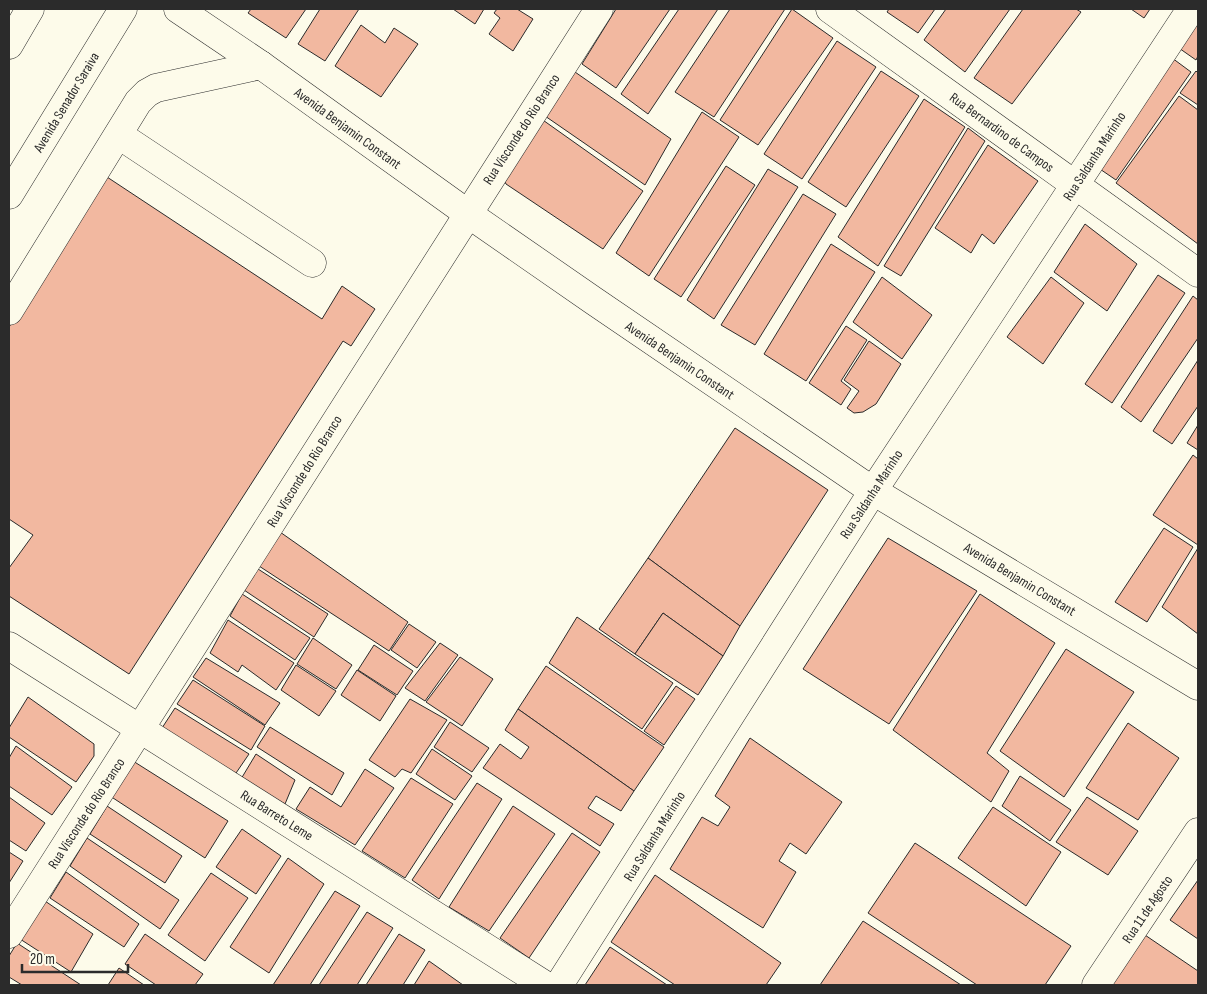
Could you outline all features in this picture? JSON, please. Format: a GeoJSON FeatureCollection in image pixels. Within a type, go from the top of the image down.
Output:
{"type":"FeatureCollection","features":[{"type":"Feature","properties":{"kind":"street"},"geometry":{"type":"LineString","coordinates":[[9,45],[30,9]]}},
{"type":"Feature","properties":{"kind":"street","name":"Avenida Senador Saraiva"},"geometry":{"type":"LineString","coordinates":[[9,195],[122,9]]}},
{"type":"Feature","properties":{"kind":"street","name":"Avenida Benjamin Constant"},"geometry":{"type":"LineString","coordinates":[[178,9],[261,65],[467,213],[873,490],[1198,686]]}},
{"type":"Feature","properties":{"kind":"street","name":"Rua Visconde do Rio Branco"},"geometry":{"type":"LineString","coordinates":[[9,934],[467,213],[599,9]]}},
{"type":"Feature","properties":{"kind":"street","name":"Rua Bernardino de Campos"},"geometry":{"type":"LineString","coordinates":[[830,9],[1198,273]]}},
{"type":"Feature","properties":{"kind":"street","name":"Rua Saldanha Marinho"},"geometry":{"type":"LineString","coordinates":[[559,985],[873,490],[1191,9]]}},
{"type":"Feature","properties":{"kind":"street"},"geometry":{"type":"LineString","coordinates":[[9,311],[138,102],[147,93],[156,88],[261,65]]}},
{"type":"Feature","properties":{"kind":"street"},"geometry":{"type":"LineString","coordinates":[[119,135],[312,263]]}},
{"type":"Feature","properties":{"kind":"street","name":"Rua Barreto Leme"},"geometry":{"type":"LineString","coordinates":[[9,646],[545,985]]}},
{"type":"Feature","properties":{"kind":"street","name":"Rua 11 de Agosto"},"geometry":{"type":"LineString","coordinates":[[1096,985],[1198,832]]}},
{"type":"Feature","properties":{"kind":"building"},"geometry":{"type":"Polygon","coordinates":[[[251,9],[306,9],[286,38],[248,13],[251,9]]]}},
{"type":"Feature","properties":{"kind":"building"},"geometry":{"type":"Polygon","coordinates":[[[320,9],[359,9],[325,61],[298,44],[320,9]]]}},
{"type":"Feature","properties":{"kind":"building"},"geometry":{"type":"Polygon","coordinates":[[[453,9],[484,9],[475,24],[453,9]]]}},
{"type":"Feature","properties":{"kind":"building"},"geometry":{"type":"Polygon","coordinates":[[[497,9],[517,9],[533,19],[513,51],[489,34],[500,18],[494,13],[497,9]]]}},
{"type":"Feature","properties":{"kind":"building"},"geometry":{"type":"Polygon","coordinates":[[[616,9],[670,9],[616,88],[582,64],[616,9]]]}},
{"type":"Feature","properties":{"kind":"building"},"geometry":{"type":"Polygon","coordinates":[[[679,9],[718,9],[648,114],[621,94],[679,9]]]}},
{"type":"Feature","properties":{"kind":"building"},"geometry":{"type":"Polygon","coordinates":[[[730,9],[785,9],[714,117],[675,92],[730,9]]]}},
{"type":"Feature","properties":{"kind":"building"},"geometry":{"type":"Polygon","coordinates":[[[792,9],[833,38],[758,145],[720,120],[792,9]]]}},
{"type":"Feature","properties":{"kind":"building"},"geometry":{"type":"Polygon","coordinates":[[[889,9],[935,9],[918,33],[887,12],[889,9]]]}},
{"type":"Feature","properties":{"kind":"building"},"geometry":{"type":"Polygon","coordinates":[[[946,9],[1010,9],[965,72],[924,40],[946,9]]]}},
{"type":"Feature","properties":{"kind":"building"},"geometry":{"type":"Polygon","coordinates":[[[1023,9],[1076,9],[1081,12],[1012,104],[974,78],[1023,9]]]}},
{"type":"Feature","properties":{"kind":"building"},"geometry":{"type":"Polygon","coordinates":[[[1131,9],[1150,9],[1144,18],[1131,9]]]}},
{"type":"Feature","properties":{"kind":"building"},"geometry":{"type":"Polygon","coordinates":[[[1198,11],[1198,56],[1196,60],[1176,46],[1198,11]]]}},
{"type":"Feature","properties":{"kind":"building"},"geometry":{"type":"Polygon","coordinates":[[[361,25],[385,43],[394,28],[418,44],[381,97],[335,66],[361,25]]]}},
{"type":"Feature","properties":{"kind":"building"},"geometry":{"type":"Polygon","coordinates":[[[837,41],[876,67],[802,179],[764,154],[837,41]]]}},
{"type":"Feature","properties":{"kind":"building"},"geometry":{"type":"Polygon","coordinates":[[[1168,55],[1191,72],[1116,180],[1094,165],[1168,55]]]}},
{"type":"Feature","properties":{"kind":"building"},"geometry":{"type":"Polygon","coordinates":[[[881,71],[919,96],[846,207],[808,182],[881,71]]]}},
{"type":"Feature","properties":{"kind":"building"},"geometry":{"type":"Polygon","coordinates":[[[1196,71],[1198,73],[1198,105],[1180,93],[1196,71]]]}},
{"type":"Feature","properties":{"kind":"building"},"geometry":{"type":"Polygon","coordinates":[[[575,72],[671,139],[645,185],[545,116],[575,72]]]}},
{"type":"Feature","properties":{"kind":"building"},"geometry":{"type":"Polygon","coordinates":[[[1179,96],[1198,110],[1198,244],[1116,183],[1179,96]]]}},
{"type":"Feature","properties":{"kind":"building"},"geometry":{"type":"Polygon","coordinates":[[[924,99],[965,127],[878,266],[838,237],[924,99]]]}},
{"type":"Feature","properties":{"kind":"building"},"geometry":{"type":"Polygon","coordinates":[[[702,112],[739,137],[649,276],[616,253],[702,112]]]}},
{"type":"Feature","properties":{"kind":"building"},"geometry":{"type":"Polygon","coordinates":[[[540,118],[643,191],[603,249],[506,184],[501,174],[540,118]]]}},
{"type":"Feature","properties":{"kind":"building"},"geometry":{"type":"Polygon","coordinates":[[[968,128],[985,141],[901,276],[884,266],[968,128]]]}},
{"type":"Feature","properties":{"kind":"building"},"geometry":{"type":"Polygon","coordinates":[[[988,145],[1038,181],[994,244],[982,234],[971,253],[935,228],[988,145]]]}},
{"type":"Feature","properties":{"kind":"building"},"geometry":{"type":"Polygon","coordinates":[[[726,166],[755,185],[681,297],[654,279],[726,166]]]}},
{"type":"Feature","properties":{"kind":"building"},"geometry":{"type":"Polygon","coordinates":[[[768,169],[798,187],[714,319],[687,300],[768,169]]]}},
{"type":"Feature","properties":{"kind":"building"},"geometry":{"type":"Polygon","coordinates":[[[107,177],[322,319],[342,286],[375,309],[351,346],[343,341],[129,674],[9,596],[9,568],[33,535],[9,519],[9,327],[107,177]]]}},
{"type":"Feature","properties":{"kind":"building"},"geometry":{"type":"Polygon","coordinates":[[[803,194],[836,214],[755,345],[721,325],[803,194]]]}},
{"type":"Feature","properties":{"kind":"building"},"geometry":{"type":"Polygon","coordinates":[[[1085,224],[1137,264],[1107,311],[1054,272],[1085,224]]]}},
{"type":"Feature","properties":{"kind":"building"},"geometry":{"type":"Polygon","coordinates":[[[831,244],[875,272],[806,381],[764,354],[831,244]]]}},
{"type":"Feature","properties":{"kind":"building"},"geometry":{"type":"Polygon","coordinates":[[[1158,275],[1185,293],[1112,403],[1085,384],[1158,275]]]}},
{"type":"Feature","properties":{"kind":"building"},"geometry":{"type":"Polygon","coordinates":[[[882,277],[932,315],[902,359],[853,322],[882,277]]]}},
{"type":"Feature","properties":{"kind":"building"},"geometry":{"type":"Polygon","coordinates":[[[1051,277],[1084,303],[1043,364],[1007,337],[1051,277]]]}},
{"type":"Feature","properties":{"kind":"building"},"geometry":{"type":"Polygon","coordinates":[[[1193,296],[1198,300],[1198,338],[1141,422],[1121,407],[1193,296]]]}},
{"type":"Feature","properties":{"kind":"building"},"geometry":{"type":"Polygon","coordinates":[[[846,326],[867,340],[841,381],[851,389],[841,405],[809,383],[846,326]]]}},
{"type":"Feature","properties":{"kind":"building"},"geometry":{"type":"Polygon","coordinates":[[[869,341],[901,364],[876,404],[863,412],[854,413],[847,408],[859,391],[844,380],[869,341]]]}},
{"type":"Feature","properties":{"kind":"building"},"geometry":{"type":"Polygon","coordinates":[[[1198,360],[1198,406],[1172,444],[1153,431],[1198,360]]]}},
{"type":"Feature","properties":{"kind":"building"},"geometry":{"type":"Polygon","coordinates":[[[1198,425],[1198,450],[1187,443],[1198,425]]]}},
{"type":"Feature","properties":{"kind":"building"},"geometry":{"type":"Polygon","coordinates":[[[735,428],[828,490],[740,626],[648,558],[735,428]]]}},
{"type":"Feature","properties":{"kind":"building"},"geometry":{"type":"Polygon","coordinates":[[[1193,455],[1198,459],[1198,545],[1153,515],[1193,455]]]}},
{"type":"Feature","properties":{"kind":"building"},"geometry":{"type":"Polygon","coordinates":[[[1164,528],[1193,547],[1147,622],[1115,602],[1164,528]]]}},
{"type":"Feature","properties":{"kind":"building"},"geometry":{"type":"Polygon","coordinates":[[[280,532],[408,622],[389,651],[259,566],[280,532]]]}},
{"type":"Feature","properties":{"kind":"building"},"geometry":{"type":"Polygon","coordinates":[[[888,538],[977,591],[889,724],[803,669],[888,538]]]}},
{"type":"Feature","properties":{"kind":"building"},"geometry":{"type":"Polygon","coordinates":[[[1198,548],[1198,634],[1162,607],[1198,548]]]}},
{"type":"Feature","properties":{"kind":"building"},"geometry":{"type":"Polygon","coordinates":[[[648,558],[740,626],[723,656],[663,613],[635,654],[599,629],[648,558]]]}},
{"type":"Feature","properties":{"kind":"building"},"geometry":{"type":"Polygon","coordinates":[[[258,569],[328,614],[314,637],[244,590],[258,569]]]}},
{"type":"Feature","properties":{"kind":"building"},"geometry":{"type":"Polygon","coordinates":[[[242,594],[310,638],[295,660],[230,616],[242,594]]]}},
{"type":"Feature","properties":{"kind":"building"},"geometry":{"type":"Polygon","coordinates":[[[980,594],[1055,643],[987,753],[1009,771],[991,802],[893,730],[980,594]]]}},
{"type":"Feature","properties":{"kind":"building"},"geometry":{"type":"Polygon","coordinates":[[[663,613],[723,656],[698,695],[635,654],[663,613]]]}},
{"type":"Feature","properties":{"kind":"building"},"geometry":{"type":"Polygon","coordinates":[[[577,617],[673,683],[642,729],[549,663],[577,617]]]}},
{"type":"Feature","properties":{"kind":"building"},"geometry":{"type":"Polygon","coordinates":[[[228,620],[294,663],[276,690],[242,665],[238,672],[210,653],[228,620]]]}},
{"type":"Feature","properties":{"kind":"building"},"geometry":{"type":"Polygon","coordinates":[[[409,624],[436,642],[417,668],[391,650],[409,624]]]}},
{"type":"Feature","properties":{"kind":"building"},"geometry":{"type":"Polygon","coordinates":[[[313,638],[352,665],[336,689],[297,664],[313,638]]]}},
{"type":"Feature","properties":{"kind":"building"},"geometry":{"type":"Polygon","coordinates":[[[440,643],[458,655],[425,701],[405,688],[440,643]]]}},
{"type":"Feature","properties":{"kind":"building"},"geometry":{"type":"Polygon","coordinates":[[[374,645],[413,671],[397,695],[358,670],[374,645]]]}},
{"type":"Feature","properties":{"kind":"building"},"geometry":{"type":"Polygon","coordinates":[[[1066,649],[1134,692],[1064,797],[1000,751],[1066,649]]]}},
{"type":"Feature","properties":{"kind":"building"},"geometry":{"type":"Polygon","coordinates":[[[460,657],[493,679],[462,726],[426,702],[460,657]]]}},
{"type":"Feature","properties":{"kind":"building"},"geometry":{"type":"Polygon","coordinates":[[[206,658],[280,703],[265,725],[193,677],[206,658]]]}},
{"type":"Feature","properties":{"kind":"building"},"geometry":{"type":"Polygon","coordinates":[[[296,665],[336,691],[319,716],[281,690],[296,665]]]}},
{"type":"Feature","properties":{"kind":"building"},"geometry":{"type":"Polygon","coordinates":[[[546,666],[664,747],[634,791],[518,709],[546,666]]]}},
{"type":"Feature","properties":{"kind":"building"},"geometry":{"type":"Polygon","coordinates":[[[357,670],[396,696],[380,721],[341,695],[357,670]]]}},
{"type":"Feature","properties":{"kind":"building"},"geometry":{"type":"Polygon","coordinates":[[[193,680],[265,726],[251,750],[177,704],[193,680]]]}},
{"type":"Feature","properties":{"kind":"building"},"geometry":{"type":"Polygon","coordinates":[[[676,686],[695,699],[664,745],[644,731],[676,686]]]}},
{"type":"Feature","properties":{"kind":"building"},"geometry":{"type":"Polygon","coordinates":[[[28,697],[94,744],[94,756],[76,782],[9,737],[9,728],[28,697]]]}},
{"type":"Feature","properties":{"kind":"building"},"geometry":{"type":"Polygon","coordinates":[[[410,699],[447,720],[411,773],[402,769],[395,777],[369,760],[410,699]]]}},
{"type":"Feature","properties":{"kind":"building"},"geometry":{"type":"Polygon","coordinates":[[[175,708],[249,754],[234,776],[162,728],[175,708]]]}},
{"type":"Feature","properties":{"kind":"building"},"geometry":{"type":"Polygon","coordinates":[[[518,709],[634,791],[621,811],[596,796],[588,808],[614,824],[600,846],[483,768],[500,744],[521,759],[529,747],[505,730],[518,709]]]}},
{"type":"Feature","properties":{"kind":"building"},"geometry":{"type":"Polygon","coordinates":[[[450,722],[489,748],[472,772],[434,747],[450,722]]]}},
{"type":"Feature","properties":{"kind":"building"},"geometry":{"type":"Polygon","coordinates":[[[1128,723],[1179,758],[1138,820],[1086,788],[1128,723]]]}},
{"type":"Feature","properties":{"kind":"building"},"geometry":{"type":"Polygon","coordinates":[[[270,727],[344,773],[332,795],[257,747],[270,727]]]}},
{"type":"Feature","properties":{"kind":"building"},"geometry":{"type":"Polygon","coordinates":[[[750,738],[842,802],[806,854],[790,843],[779,861],[796,872],[763,928],[670,869],[702,817],[718,826],[730,807],[715,796],[750,738]]]}},
{"type":"Feature","properties":{"kind":"building"},"geometry":{"type":"Polygon","coordinates":[[[16,746],[72,787],[52,815],[9,786],[9,758],[16,746]]]}},
{"type":"Feature","properties":{"kind":"building"},"geometry":{"type":"Polygon","coordinates":[[[432,749],[472,776],[455,800],[416,774],[432,749]]]}},
{"type":"Feature","properties":{"kind":"building"},"geometry":{"type":"Polygon","coordinates":[[[256,754],[295,780],[285,804],[241,779],[256,754]]]}},
{"type":"Feature","properties":{"kind":"building"},"geometry":{"type":"Polygon","coordinates":[[[133,761],[228,821],[205,858],[110,796],[133,761]]]}},
{"type":"Feature","properties":{"kind":"building"},"geometry":{"type":"Polygon","coordinates":[[[365,769],[394,788],[355,845],[296,809],[310,787],[341,807],[365,769]]]}},
{"type":"Feature","properties":{"kind":"building"},"geometry":{"type":"Polygon","coordinates":[[[1020,776],[1071,810],[1050,841],[1002,806],[1020,776]]]}},
{"type":"Feature","properties":{"kind":"building"},"geometry":{"type":"Polygon","coordinates":[[[411,778],[453,804],[405,878],[362,851],[411,778]]]}},
{"type":"Feature","properties":{"kind":"building"},"geometry":{"type":"Polygon","coordinates":[[[477,783],[502,799],[439,899],[412,880],[477,783]]]}},
{"type":"Feature","properties":{"kind":"building"},"geometry":{"type":"Polygon","coordinates":[[[9,797],[45,823],[26,851],[9,840],[9,797]]]}},
{"type":"Feature","properties":{"kind":"building"},"geometry":{"type":"Polygon","coordinates":[[[1087,797],[1138,831],[1108,875],[1056,842],[1087,797]]]}},
{"type":"Feature","properties":{"kind":"building"},"geometry":{"type":"Polygon","coordinates":[[[107,806],[182,856],[165,883],[90,834],[107,806]]]}},
{"type":"Feature","properties":{"kind":"building"},"geometry":{"type":"Polygon","coordinates":[[[513,806],[555,834],[489,931],[449,907],[513,806]]]}},
{"type":"Feature","properties":{"kind":"building"},"geometry":{"type":"Polygon","coordinates":[[[993,807],[1061,852],[1026,906],[958,858],[993,807]]]}},
{"type":"Feature","properties":{"kind":"building"},"geometry":{"type":"Polygon","coordinates":[[[242,829],[281,856],[256,894],[216,867],[242,829]]]}},
{"type":"Feature","properties":{"kind":"building"},"geometry":{"type":"Polygon","coordinates":[[[572,833],[600,852],[529,958],[500,938],[572,833]]]}},
{"type":"Feature","properties":{"kind":"building"},"geometry":{"type":"Polygon","coordinates":[[[87,838],[179,900],[160,929],[70,866],[87,838]]]}},
{"type":"Feature","properties":{"kind":"building"},"geometry":{"type":"Polygon","coordinates":[[[915,843],[1071,946],[1045,985],[977,985],[868,913],[915,843]]]}},
{"type":"Feature","properties":{"kind":"building"},"geometry":{"type":"Polygon","coordinates":[[[9,852],[23,861],[9,883],[9,852]]]}},
{"type":"Feature","properties":{"kind":"building"},"geometry":{"type":"Polygon","coordinates":[[[288,858],[324,884],[269,973],[230,947],[288,858]]]}},
{"type":"Feature","properties":{"kind":"building"},"geometry":{"type":"Polygon","coordinates":[[[66,872],[139,924],[124,947],[50,898],[66,872]]]}},
{"type":"Feature","properties":{"kind":"building"},"geometry":{"type":"Polygon","coordinates":[[[211,873],[248,898],[205,961],[168,935],[211,873]]]}},
{"type":"Feature","properties":{"kind":"building"},"geometry":{"type":"Polygon","coordinates":[[[655,875],[781,963],[766,985],[675,985],[611,942],[655,875]]]}},
{"type":"Feature","properties":{"kind":"building"},"geometry":{"type":"Polygon","coordinates":[[[1198,880],[1198,939],[1170,920],[1198,880]]]}},
{"type":"Feature","properties":{"kind":"building"},"geometry":{"type":"Polygon","coordinates":[[[335,891],[360,906],[310,985],[273,985],[335,891]]]}},
{"type":"Feature","properties":{"kind":"building"},"geometry":{"type":"Polygon","coordinates":[[[45,901],[93,934],[71,972],[20,939],[45,901]]]}},
{"type":"Feature","properties":{"kind":"building"},"geometry":{"type":"Polygon","coordinates":[[[367,912],[393,928],[357,985],[319,985],[367,912]]]}},
{"type":"Feature","properties":{"kind":"building"},"geometry":{"type":"Polygon","coordinates":[[[863,921],[961,985],[820,985],[863,921]]]}},
{"type":"Feature","properties":{"kind":"building"},"geometry":{"type":"Polygon","coordinates":[[[1142,933],[1198,971],[1198,985],[1110,985],[1142,933]]]}},
{"type":"Feature","properties":{"kind":"building"},"geometry":{"type":"Polygon","coordinates":[[[145,934],[203,974],[195,985],[156,985],[125,964],[145,934]]]}},
{"type":"Feature","properties":{"kind":"building"},"geometry":{"type":"Polygon","coordinates":[[[399,934],[425,950],[403,985],[366,985],[399,934]]]}},
{"type":"Feature","properties":{"kind":"building"},"geometry":{"type":"Polygon","coordinates":[[[17,943],[81,985],[22,985],[9,977],[9,956],[17,943]]]}},
{"type":"Feature","properties":{"kind":"building"},"geometry":{"type":"Polygon","coordinates":[[[610,947],[667,985],[585,985],[610,947]]]}},
{"type":"Feature","properties":{"kind":"building"},"geometry":{"type":"Polygon","coordinates":[[[429,961],[463,985],[414,985],[429,961]]]}},
{"type":"Feature","properties":{"kind":"building"},"geometry":{"type":"Polygon","coordinates":[[[119,968],[144,985],[108,985],[119,968]]]}}]}
